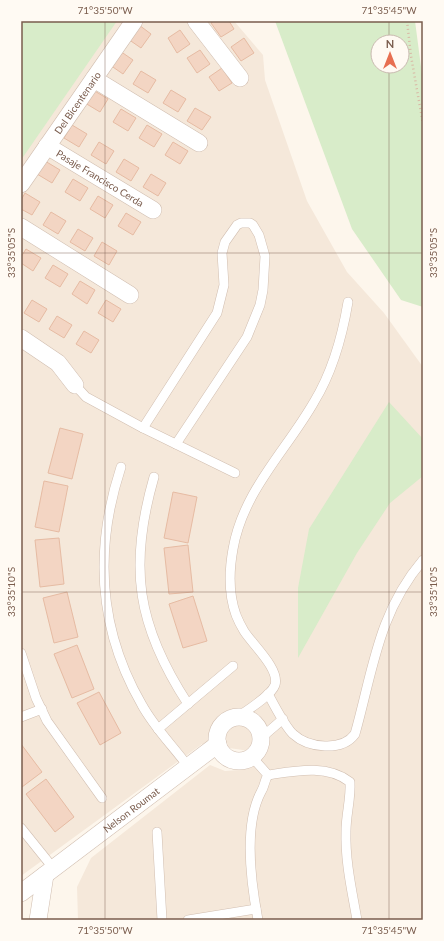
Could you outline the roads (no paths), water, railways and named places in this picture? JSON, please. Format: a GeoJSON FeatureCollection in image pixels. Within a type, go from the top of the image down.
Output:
{"type":"FeatureCollection","features":[{"type":"Feature","properties":{"kind":"street","name":"Del Bicentenario"},"geometry":{"type":"LineString","coordinates":[[21,184],[134,21]]}},
{"type":"Feature","properties":{"kind":"street"},"geometry":{"type":"LineString","coordinates":[[196,21],[240,78]]}},
{"type":"Feature","properties":{"kind":"street"},"geometry":{"type":"LineString","coordinates":[[94,79],[199,143]]}},
{"type":"Feature","properties":{"kind":"street","name":"Pasaje Francisco Cerda"},"geometry":{"type":"LineString","coordinates":[[47,146],[153,210]]}},
{"type":"Feature","properties":{"kind":"street"},"geometry":{"type":"LineString","coordinates":[[21,227],[130,295]]}},
{"type":"Feature","properties":{"kind":"street"},"geometry":{"type":"LineString","coordinates":[[21,338],[58,363],[75,385]]}},
{"type":"Feature","properties":{"kind":"street"},"geometry":{"type":"LineString","coordinates":[[236,718],[250,720],[256,725],[261,738],[257,752],[252,757],[239,761],[231,760],[220,751],[218,744],[219,730],[229,720],[236,718]]}},
{"type":"Feature","properties":{"kind":"street","name":"Nelson Roumat"},"geometry":{"type":"LineString","coordinates":[[21,893],[187,765],[218,744]]}},
{"type":"Feature","properties":{"kind":"street"},"geometry":{"type":"LineString","coordinates":[[38,920],[49,872]]}},
{"type":"Feature","properties":{"kind":"lane"},"geometry":{"type":"LineString","coordinates":[[143,428],[217,312],[224,285],[222,253],[225,242],[237,225],[242,223],[250,223],[259,235],[265,256],[260,305],[247,338],[176,444]]}},
{"type":"Feature","properties":{"kind":"lane"},"geometry":{"type":"LineString","coordinates":[[236,718],[268,694],[275,683],[275,675],[244,630],[231,595],[229,579],[234,544],[245,509],[253,492],[304,418],[324,385],[339,346],[348,302]]}},
{"type":"Feature","properties":{"kind":"lane"},"geometry":{"type":"LineString","coordinates":[[75,385],[86,397],[143,428],[235,473]]}},
{"type":"Feature","properties":{"kind":"lane"},"geometry":{"type":"LineString","coordinates":[[121,467],[112,493],[106,527],[103,575],[106,603],[117,650],[129,682],[158,729],[167,738],[187,765]]}},
{"type":"Feature","properties":{"kind":"lane"},"geometry":{"type":"LineString","coordinates":[[154,478],[144,510],[140,544],[140,578],[145,612],[155,644],[169,675],[188,704]]}},
{"type":"Feature","properties":{"kind":"lane"},"geometry":{"type":"LineString","coordinates":[[268,694],[293,734],[308,743],[321,746],[337,745],[351,739],[356,727],[384,624],[400,591],[423,560]]}},
{"type":"Feature","properties":{"kind":"lane"},"geometry":{"type":"LineString","coordinates":[[21,653],[47,721],[102,798]]}},
{"type":"Feature","properties":{"kind":"lane"},"geometry":{"type":"LineString","coordinates":[[158,729],[234,666]]}},
{"type":"Feature","properties":{"kind":"lane"},"geometry":{"type":"LineString","coordinates":[[21,717],[42,709]]}},
{"type":"Feature","properties":{"kind":"lane"},"geometry":{"type":"LineString","coordinates":[[261,738],[283,719]]}},
{"type":"Feature","properties":{"kind":"lane"},"geometry":{"type":"LineString","coordinates":[[252,757],[268,775]]}},
{"type":"Feature","properties":{"kind":"lane"},"geometry":{"type":"LineString","coordinates":[[268,775],[298,771],[326,771],[341,775],[350,782],[346,830],[348,866],[357,920]]}},
{"type":"Feature","properties":{"kind":"lane"},"geometry":{"type":"LineString","coordinates":[[258,920],[252,863],[252,818],[258,797],[268,775]]}},
{"type":"Feature","properties":{"kind":"lane"},"geometry":{"type":"LineString","coordinates":[[21,828],[49,872]]}},
{"type":"Feature","properties":{"kind":"lane"},"geometry":{"type":"LineString","coordinates":[[157,832],[162,920]]}},
{"type":"Feature","properties":{"kind":"lane"},"geometry":{"type":"LineString","coordinates":[[188,920],[256,909]]}}]}
